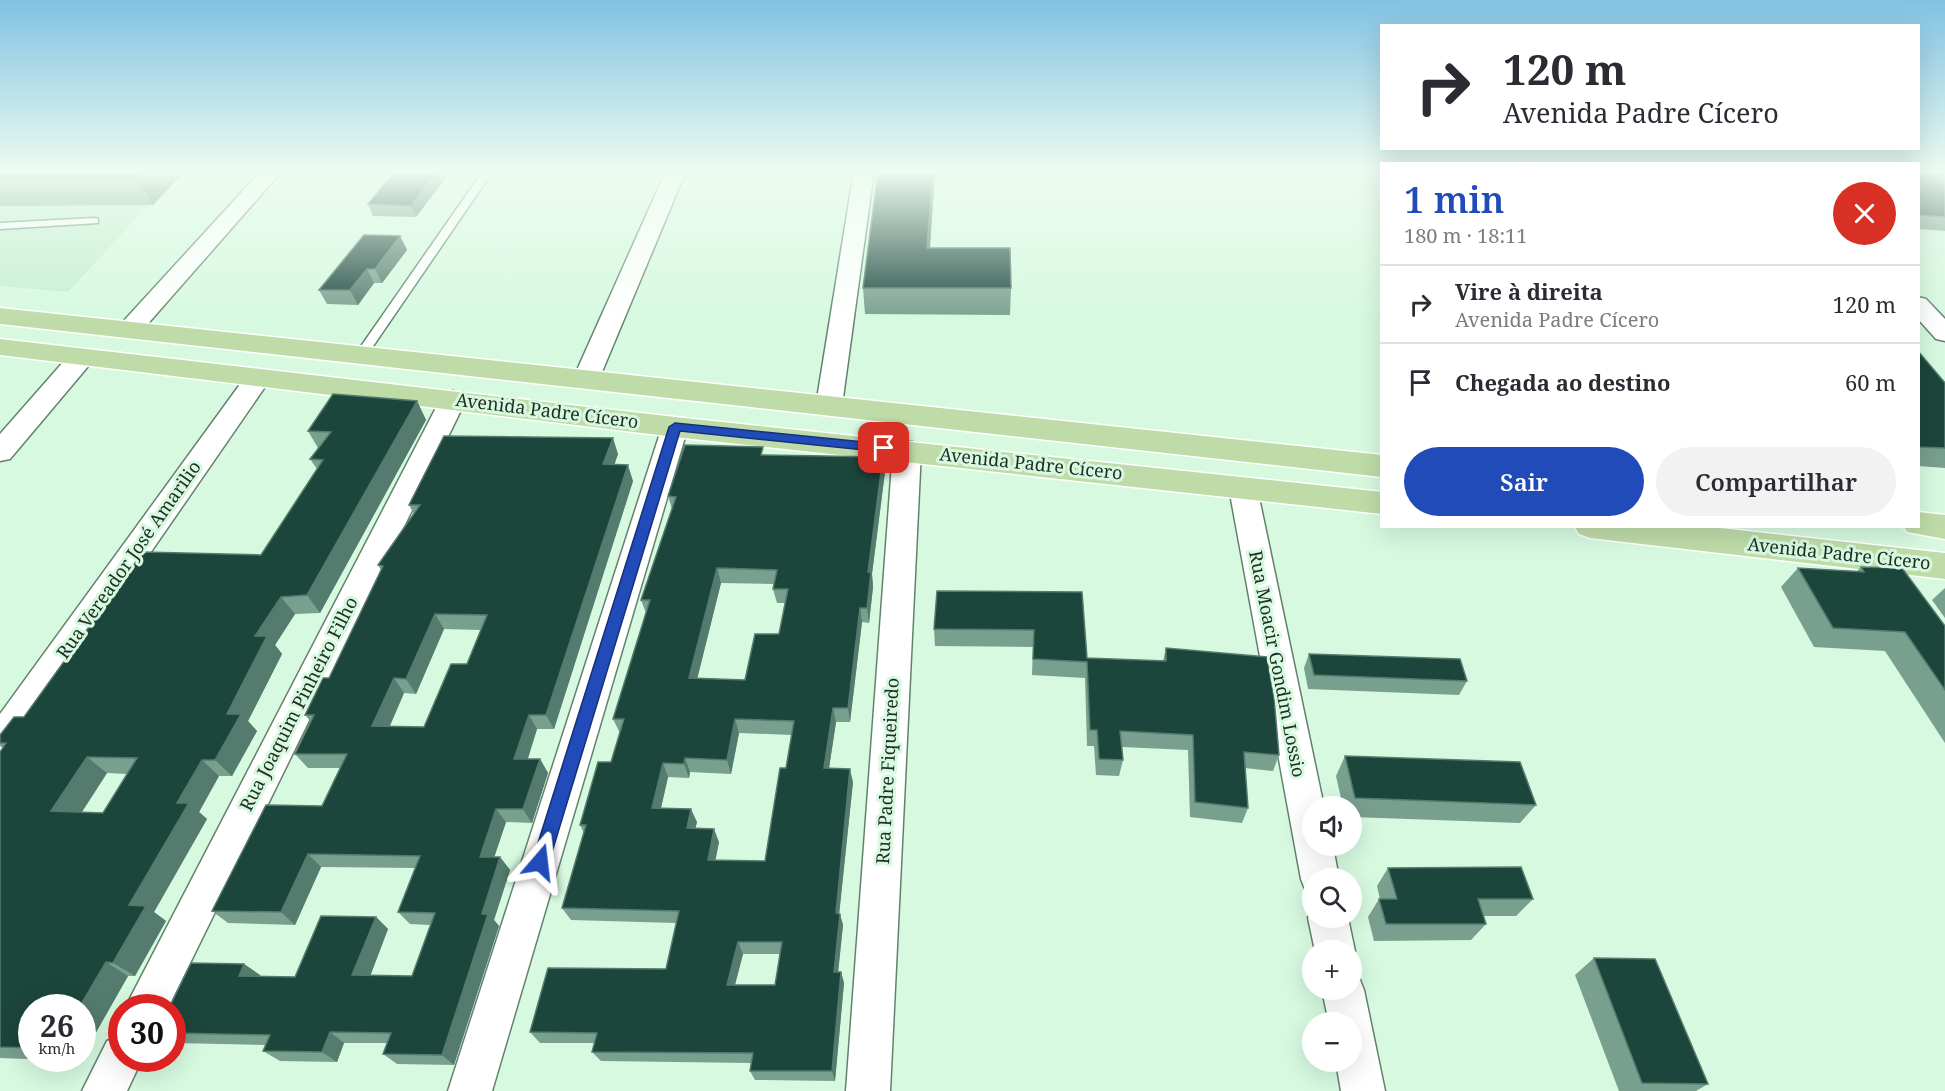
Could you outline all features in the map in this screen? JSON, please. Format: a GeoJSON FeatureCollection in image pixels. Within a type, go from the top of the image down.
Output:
{"type":"FeatureCollection","features":[{"type":"Feature","properties":{"kind":"highway","name":"Avenida Padre Cícero"},"geometry":{"type":"LineString","coordinates":[[0,316],[1380,466]]}},
{"type":"Feature","properties":{"kind":"highway","name":"Avenida Padre Cícero"},"geometry":{"type":"LineString","coordinates":[[0,347],[675,427],[907,450],[1380,503]]}},
{"type":"Feature","properties":{"kind":"highway"},"geometry":{"type":"LineString","coordinates":[[1920,524],[1945,527]]}},
{"type":"Feature","properties":{"kind":"highway","name":"Avenida Padre Cícero"},"geometry":{"type":"LineString","coordinates":[[1608,528],[1945,566]]}},
{"type":"Feature","properties":{"kind":"street"},"geometry":{"type":"LineString","coordinates":[[129,330],[226,222]]}},
{"type":"Feature","properties":{"kind":"street"},"geometry":{"type":"LineString","coordinates":[[586,379],[654,222]]}},
{"type":"Feature","properties":{"kind":"street"},"geometry":{"type":"LineString","coordinates":[[829,405],[856,222]]}},
{"type":"Feature","properties":{"kind":"street"},"geometry":{"type":"LineString","coordinates":[[1920,306],[1945,334]]}},
{"type":"Feature","properties":{"kind":"street"},"geometry":{"type":"LineString","coordinates":[[0,452],[81,358]]}},
{"type":"Feature","properties":{"kind":"street","name":"Rua Vereador José Amarilio"},"geometry":{"type":"LineString","coordinates":[[0,742],[258,378]]}},
{"type":"Feature","properties":{"kind":"street","name":"Rua Joaquim Pinheiro Filho"},"geometry":{"type":"LineString","coordinates":[[153,994],[453,400]]}},
{"type":"Feature","properties":{"kind":"street"},"geometry":{"type":"LineString","coordinates":[[470,1091],[675,427]]}},
{"type":"Feature","properties":{"kind":"street","name":"Rua Padre Fiqueiredo"},"geometry":{"type":"LineString","coordinates":[[868,1091],[907,450]]}},
{"type":"Feature","properties":{"kind":"street","name":"Rua Moacir Gondim Lossio"},"geometry":{"type":"LineString","coordinates":[[1243,488],[1303,796]]}},
{"type":"Feature","properties":{"kind":"street"},"geometry":{"type":"LineString","coordinates":[[1882,559],[1903,588]]}},
{"type":"Feature","properties":{"kind":"street"},"geometry":{"type":"LineString","coordinates":[[104,1091],[114,1072]]}},
{"type":"Feature","properties":{"kind":"street"},"geometry":{"type":"LineString","coordinates":[[1359,1072],[1363,1091]]}},
{"type":"Feature","properties":{"kind":"lane"},"geometry":{"type":"LineString","coordinates":[[0,226],[77,222]]}},
{"type":"Feature","properties":{"kind":"lane"},"geometry":{"type":"LineString","coordinates":[[361,355],[453,222]]}},
{"type":"Feature","properties":{"kind":"shaded area"},"geometry":{"type":"Polygon","coordinates":[[[0,222],[133,222],[68,292],[0,286],[0,222]]]}},
{"type":"Feature","properties":{"kind":"building"},"geometry":{"type":"Polygon","coordinates":[[[871,222],[929,222],[927,248],[1010,248],[1011,288],[863,288],[871,222]]]}},
{"type":"Feature","properties":{"kind":"building"},"geometry":{"type":"Polygon","coordinates":[[[364,235],[400,236],[375,269],[367,269],[350,290],[319,290],[364,235]]]}},
{"type":"Feature","properties":{"kind":"building"},"geometry":{"type":"Polygon","coordinates":[[[1920,353],[1945,383],[1945,448],[1920,447],[1920,353]]]}},
{"type":"Feature","properties":{"kind":"building"},"geometry":{"type":"Polygon","coordinates":[[[333,394],[417,401],[307,595],[281,597],[255,636],[267,636],[227,714],[241,714],[215,760],[202,760],[177,803],[189,803],[129,905],[146,906],[113,963],[106,962],[87,994],[18,994],[18,1048],[0,1047],[0,752],[6,743],[0,743],[0,735],[14,717],[24,717],[143,552],[261,555],[323,460],[310,459],[331,432],[308,431],[333,394]],[[87,757],[51,811],[103,813],[137,758],[87,757]]]}},
{"type":"Feature","properties":{"kind":"building"},"geometry":{"type":"Polygon","coordinates":[[[444,436],[613,438],[603,464],[628,465],[546,715],[529,715],[514,759],[540,759],[523,809],[496,809],[480,857],[500,857],[482,914],[488,914],[442,1055],[383,1054],[391,1033],[330,1032],[322,1052],[263,1051],[270,1035],[186,1033],[186,994],[176,994],[191,963],[244,964],[239,976],[295,977],[321,916],[376,917],[352,975],[412,976],[435,913],[398,912],[420,856],[308,854],[281,912],[212,911],[266,805],[322,806],[347,754],[295,754],[314,715],[305,715],[323,678],[329,678],[383,566],[378,565],[420,505],[409,505],[444,436]],[[435,614],[406,679],[394,678],[372,726],[424,727],[451,664],[467,664],[487,615],[435,614]]]}},
{"type":"Feature","properties":{"kind":"building"},"geometry":{"type":"Polygon","coordinates":[[[685,445],[763,447],[761,455],[883,457],[868,572],[871,572],[867,608],[860,608],[848,708],[833,708],[824,768],[850,769],[836,913],[840,914],[834,972],[841,972],[832,1071],[750,1071],[753,1053],[592,1052],[597,1033],[530,1032],[548,968],[666,969],[679,911],[562,908],[586,825],[580,825],[598,762],[611,762],[624,719],[613,719],[650,600],[641,600],[676,497],[668,496],[685,445]],[[717,568],[689,678],[745,680],[755,634],[779,634],[788,589],[773,589],[777,570],[717,568]],[[735,719],[727,760],[685,758],[684,764],[663,763],[652,808],[691,809],[687,828],[714,829],[708,860],[765,861],[780,768],[786,768],[794,721],[735,719]],[[738,942],[727,985],[775,985],[782,942],[738,942]]]}},
{"type":"Feature","properties":{"kind":"building"},"geometry":{"type":"Polygon","coordinates":[[[1861,567],[1902,568],[1945,626],[1945,690],[1905,632],[1833,628],[1798,568],[1864,572],[1861,567]]]}},
{"type":"Feature","properties":{"kind":"building"},"geometry":{"type":"Polygon","coordinates":[[[937,591],[1082,592],[1087,658],[1166,661],[1166,648],[1267,657],[1274,697],[1279,755],[1244,752],[1248,808],[1195,802],[1193,735],[1120,731],[1123,760],[1099,759],[1097,730],[1090,730],[1087,662],[1033,659],[1034,630],[934,629],[937,591]]]}},
{"type":"Feature","properties":{"kind":"building"},"geometry":{"type":"Polygon","coordinates":[[[1309,654],[1460,659],[1467,681],[1314,675],[1309,654]]]}},
{"type":"Feature","properties":{"kind":"building"},"geometry":{"type":"Polygon","coordinates":[[[1345,756],[1520,762],[1536,805],[1362,798],[1362,796],[1355,796],[1345,756]]]}},
{"type":"Feature","properties":{"kind":"building"},"geometry":{"type":"Polygon","coordinates":[[[1521,867],[1533,899],[1478,899],[1486,924],[1386,924],[1379,899],[1397,899],[1388,868],[1521,867]]]}},
{"type":"Feature","properties":{"kind":"building"},"geometry":{"type":"Polygon","coordinates":[[[1594,958],[1655,959],[1708,1084],[1642,1083],[1594,958]]]}},
{"type":"Feature","properties":{"kind":"route"},"geometry":{"type":"LineString","coordinates":[[540,862],[675,427],[884,448]]}}]}
